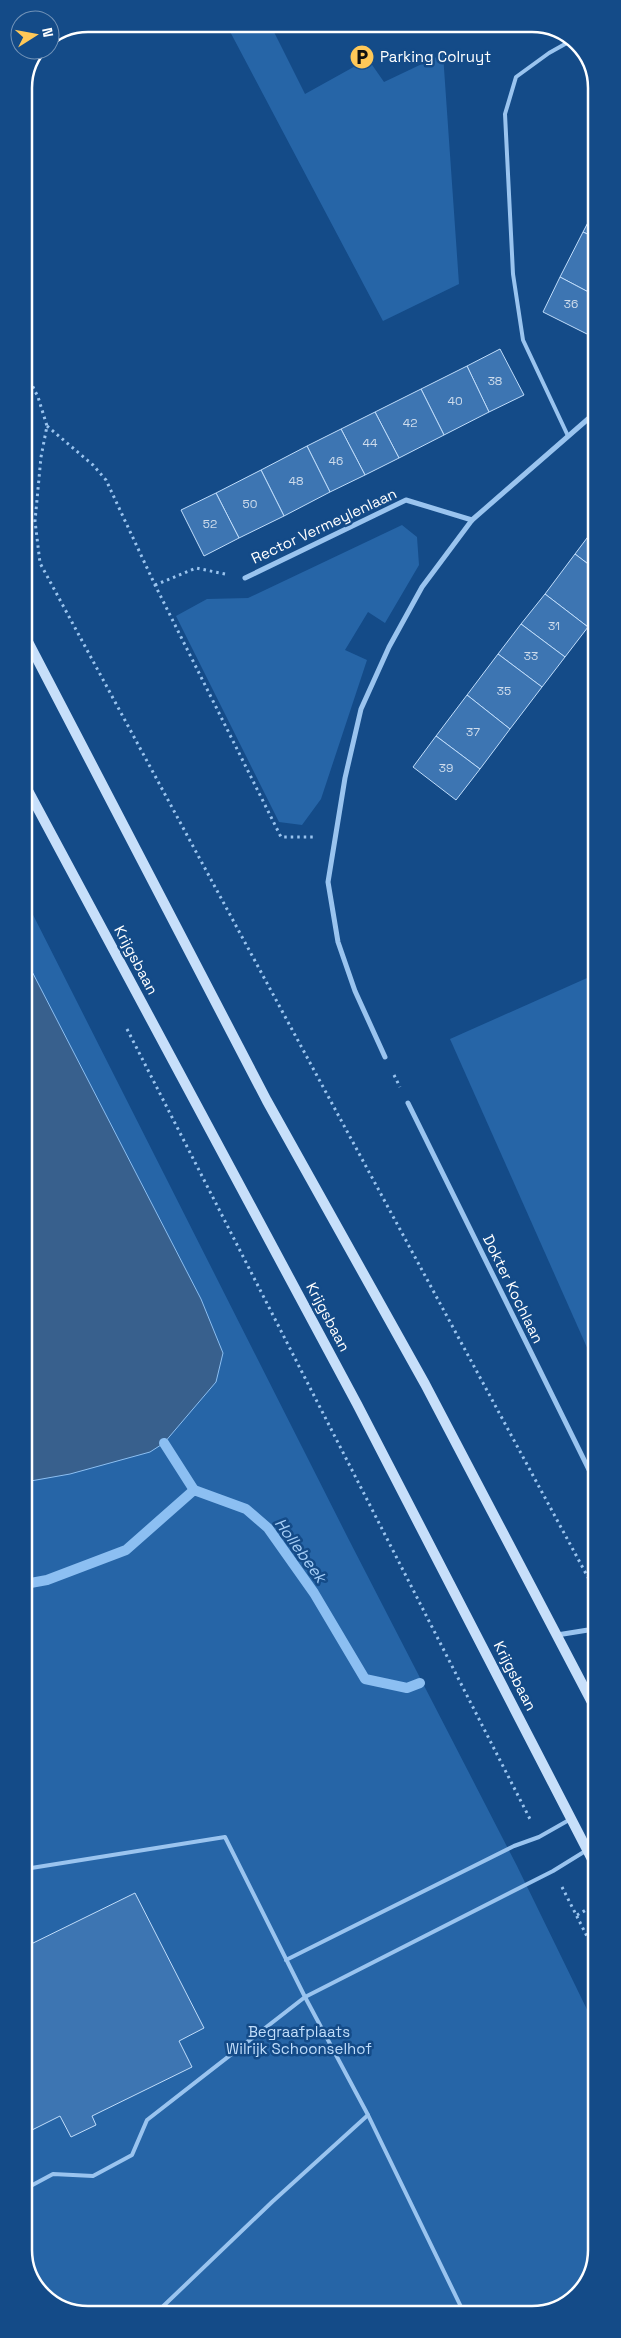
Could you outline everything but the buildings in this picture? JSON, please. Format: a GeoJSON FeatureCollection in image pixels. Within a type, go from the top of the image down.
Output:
{"type":"FeatureCollection","features":[{"type":"Feature","properties":{"kind":"main road"},"geometry":{"type":"LineString","coordinates":[[32,649],[267,1101],[425,1384],[588,1695]]}},
{"type":"Feature","properties":{"kind":"main road","name":"Krijgsbaan"},"geometry":{"type":"LineString","coordinates":[[32,798],[357,1404],[587,1850]]}},
{"type":"Feature","properties":{"kind":"street"},"geometry":{"type":"LineString","coordinates":[[385,1057],[355,991],[338,942],[328,882],[334,836],[361,709],[389,647],[422,587],[472,520],[588,419]]}},
{"type":"Feature","properties":{"kind":"street","name":"Rector Vermeylenlaan"},"geometry":{"type":"LineString","coordinates":[[245,578],[406,500],[472,520]]}},
{"type":"Feature","properties":{"kind":"street","name":"Dokter Kochlaan"},"geometry":{"type":"LineString","coordinates":[[408,1104],[588,1468]]}},
{"type":"Feature","properties":{"kind":"street"},"geometry":{"type":"LineString","coordinates":[[557,1635],[588,1630]]}},
{"type":"Feature","properties":{"kind":"lane"},"geometry":{"type":"LineString","coordinates":[[566,43],[549,53],[516,77],[505,114],[513,274],[523,340],[568,436]]}},
{"type":"Feature","properties":{"kind":"lane"},"geometry":{"type":"LineString","coordinates":[[286,1960],[514,1846],[539,1837],[571,1818]]}},
{"type":"Feature","properties":{"kind":"lane"},"geometry":{"type":"LineString","coordinates":[[32,1868],[224,1837],[304,1996],[368,2115],[461,2306]]}},
{"type":"Feature","properties":{"kind":"lane"},"geometry":{"type":"LineString","coordinates":[[32,2185],[53,2174],[93,2176],[132,2155],[147,2120],[304,1996],[553,1871],[587,1850]]}},
{"type":"Feature","properties":{"kind":"lane"},"geometry":{"type":"LineString","coordinates":[[164,2305],[272,2202],[368,2115]]}},
{"type":"Feature","properties":{"kind":"path"},"geometry":{"type":"LineString","coordinates":[[32,385],[38,397],[47,426],[35,521],[40,563],[588,1577]]}},
{"type":"Feature","properties":{"kind":"path"},"geometry":{"type":"LineString","coordinates":[[47,426],[86,459],[106,480],[155,585],[281,837],[334,836]]}},
{"type":"Feature","properties":{"kind":"path"},"geometry":{"type":"LineString","coordinates":[[155,585],[196,568],[245,578]]}},
{"type":"Feature","properties":{"kind":"path"},"geometry":{"type":"LineString","coordinates":[[124,1022],[539,1837]]}},
{"type":"Feature","properties":{"kind":"path"},"geometry":{"type":"LineString","coordinates":[[385,1057],[408,1104]]}},
{"type":"Feature","properties":{"kind":"path"},"geometry":{"type":"LineString","coordinates":[[588,1909],[577,1915],[588,1938]]}},
{"type":"Feature","properties":{"kind":"green space"},"geometry":{"type":"Polygon","coordinates":[[[230,32],[274,32],[305,94],[368,59],[384,82],[443,54],[459,284],[383,321],[230,32]]]}},
{"type":"Feature","properties":{"kind":"green space"},"geometry":{"type":"Polygon","coordinates":[[[402,525],[417,537],[419,565],[385,623],[368,612],[345,650],[367,660],[321,799],[302,825],[279,822],[176,616],[207,599],[248,598],[402,525]]]}},
{"type":"Feature","properties":{"kind":"green space","name":"Begraafplaats Wilrijk Schoonselhof"},"geometry":{"type":"Polygon","coordinates":[[[32,913],[349,1540],[517,1866],[588,2012],[588,2250],[586,2268],[570,2292],[551,2303],[533,2306],[84,2305],[74,2304],[51,2292],[40,2278],[32,2250],[32,913]]]}},
{"type":"Feature","properties":{"kind":"green space"},"geometry":{"type":"Polygon","coordinates":[[[588,978],[588,1350],[450,1039],[588,978]]]}},
{"type":"Feature","properties":{"kind":"shaded area"},"geometry":{"type":"Polygon","coordinates":[[[32,972],[201,1299],[223,1353],[216,1382],[164,1443],[150,1452],[70,1474],[32,1481],[32,972]]]}},
{"type":"Feature","properties":{"kind":"waterway"},"geometry":{"type":"LineString","coordinates":[[164,1443],[194,1490]]}},
{"type":"Feature","properties":{"kind":"waterway","name":"Hollebeek"},"geometry":{"type":"LineString","coordinates":[[32,1583],[47,1580],[126,1550],[194,1490],[246,1509],[268,1528],[314,1593],[365,1679],[407,1688],[420,1683]]}},
{"type":"Feature","properties":{"kind":"place","name":"Parking Colruyt"},"geometry":{"type":"Point","coordinates":[362,57]}}]}
